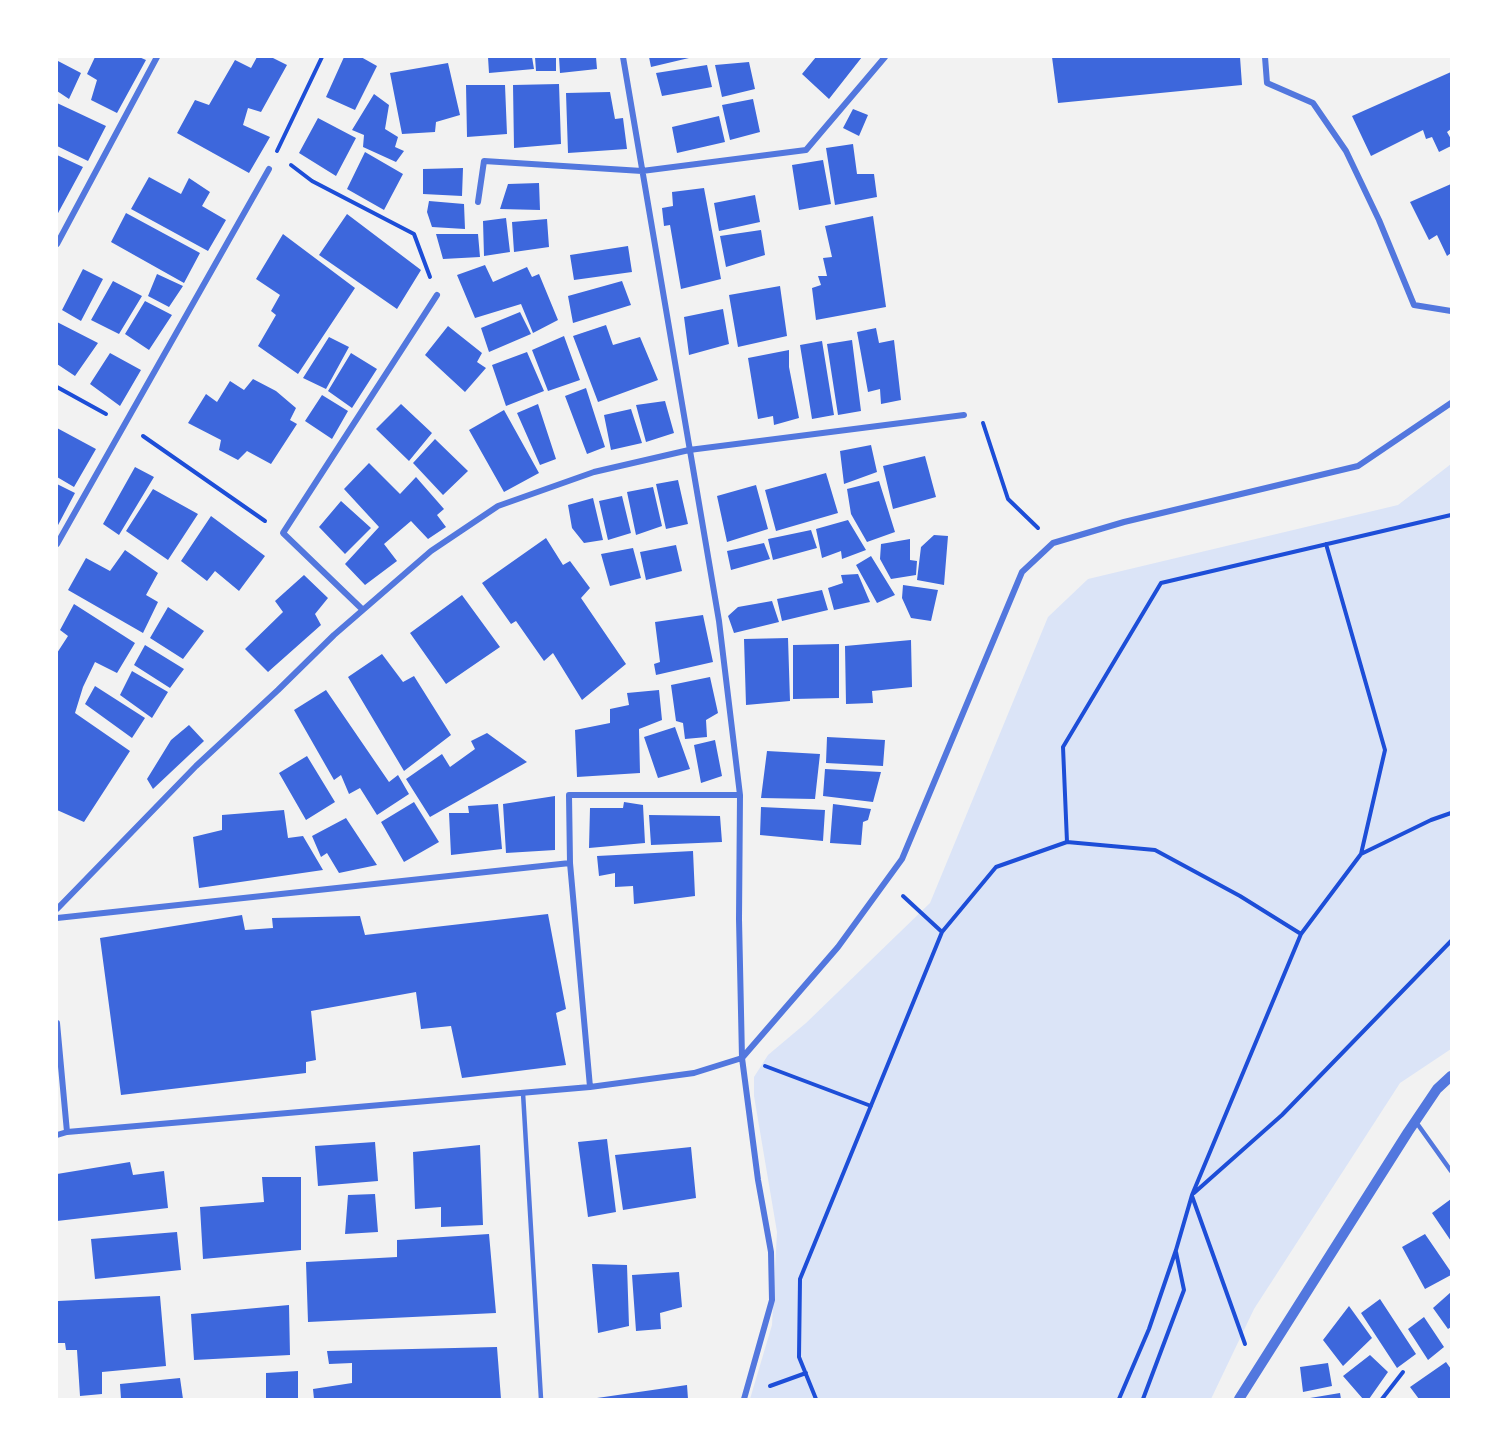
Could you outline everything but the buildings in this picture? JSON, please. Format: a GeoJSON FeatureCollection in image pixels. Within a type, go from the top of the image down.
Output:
{"type":"FeatureCollection","features":[{"type":"Feature","properties":{"kind":"street"},"geometry":{"type":"LineString","coordinates":[[57,244],[157,57]]}},
{"type":"Feature","properties":{"kind":"street"},"geometry":{"type":"LineString","coordinates":[[623,57],[719,621],[740,795],[739,919],[742,1058],[771,1252],[772,1300],[746,1397]]}},
{"type":"Feature","properties":{"kind":"street"},"geometry":{"type":"LineString","coordinates":[[478,202],[484,160],[642,171],[806,150],[885,57]]}},
{"type":"Feature","properties":{"kind":"street"},"geometry":{"type":"LineString","coordinates":[[1265,57],[1267,83],[1313,103],[1346,151],[1379,220],[1414,305],[1451,311]]}},
{"type":"Feature","properties":{"kind":"street"},"geometry":{"type":"LineString","coordinates":[[57,544],[269,169]]}},
{"type":"Feature","properties":{"kind":"street"},"geometry":{"type":"LineString","coordinates":[[363,610],[283,533],[437,295]]}},
{"type":"Feature","properties":{"kind":"street"},"geometry":{"type":"LineString","coordinates":[[57,1135],[67,1132],[590,1087],[694,1073],[742,1058],[838,947],[902,859],[1022,572],[1053,543],[1124,522],[1359,466],[1451,403]]}},
{"type":"Feature","properties":{"kind":"street"},"geometry":{"type":"LineString","coordinates":[[57,909],[196,766],[363,610],[431,551],[498,506],[594,472],[689,450],[964,416]]}},
{"type":"Feature","properties":{"kind":"street"},"geometry":{"type":"LineString","coordinates":[[590,1087],[570,864],[569,795],[740,795]]}},
{"type":"Feature","properties":{"kind":"street"},"geometry":{"type":"LineString","coordinates":[[57,918],[570,864]]}},
{"type":"Feature","properties":{"kind":"street"},"geometry":{"type":"LineString","coordinates":[[57,1023],[67,1132]]}},
{"type":"Feature","properties":{"kind":"street"},"geometry":{"type":"LineString","coordinates":[[1239,1399],[1437,1089],[1451,1076]]}},
{"type":"Feature","properties":{"kind":"lane"},"geometry":{"type":"LineString","coordinates":[[523,1093],[541,1399]]}},
{"type":"Feature","properties":{"kind":"lane"},"geometry":{"type":"LineString","coordinates":[[1416,1121],[1451,1171]]}},
{"type":"Feature","properties":{"kind":"path"},"geometry":{"type":"LineString","coordinates":[[269,169],[321,57]]}},
{"type":"Feature","properties":{"kind":"path"},"geometry":{"type":"LineString","coordinates":[[276,153],[312,181],[414,234],[437,295]]}},
{"type":"Feature","properties":{"kind":"path"},"geometry":{"type":"LineString","coordinates":[[57,387],[125,424],[283,533]]}},
{"type":"Feature","properties":{"kind":"path"},"geometry":{"type":"LineString","coordinates":[[964,416],[982,417],[1008,499],[1053,543]]}},
{"type":"Feature","properties":{"kind":"path"},"geometry":{"type":"LineString","coordinates":[[1067,842],[1064,747],[1161,583],[1451,515]]}},
{"type":"Feature","properties":{"kind":"path"},"geometry":{"type":"LineString","coordinates":[[1119,1399],[1149,1329],[1192,1196],[1301,934],[1361,854],[1385,750],[1326,544]]}},
{"type":"Feature","properties":{"kind":"path"},"geometry":{"type":"LineString","coordinates":[[1361,854],[1431,820],[1451,813]]}},
{"type":"Feature","properties":{"kind":"path"},"geometry":{"type":"LineString","coordinates":[[816,1399],[799,1357],[800,1279],[942,932],[996,867],[1067,842],[1155,850],[1240,896],[1301,934]]}},
{"type":"Feature","properties":{"kind":"path"},"geometry":{"type":"LineString","coordinates":[[886,881],[942,932]]}},
{"type":"Feature","properties":{"kind":"path"},"geometry":{"type":"LineString","coordinates":[[1192,1196],[1282,1115],[1451,941]]}},
{"type":"Feature","properties":{"kind":"path"},"geometry":{"type":"LineString","coordinates":[[742,1058],[871,1106]]}},
{"type":"Feature","properties":{"kind":"path"},"geometry":{"type":"LineString","coordinates":[[1192,1196],[1255,1372]]}},
{"type":"Feature","properties":{"kind":"path"},"geometry":{"type":"LineString","coordinates":[[1143,1399],[1184,1290],[1176,1250]]}},
{"type":"Feature","properties":{"kind":"path"},"geometry":{"type":"LineString","coordinates":[[1382,1399],[1403,1371]]}},
{"type":"Feature","properties":{"kind":"path"},"geometry":{"type":"LineString","coordinates":[[746,1397],[806,1373]]}},
{"type":"Feature","properties":{"kind":"shaded area"},"geometry":{"type":"Polygon","coordinates":[[[1451,464],[1451,1049],[1400,1083],[1254,1309],[1211,1399],[750,1399],[772,1325],[777,1232],[754,1096],[754,1077],[768,1055],[806,1023],[930,903],[1048,617],[1088,579],[1398,505],[1451,464]]]}}]}
